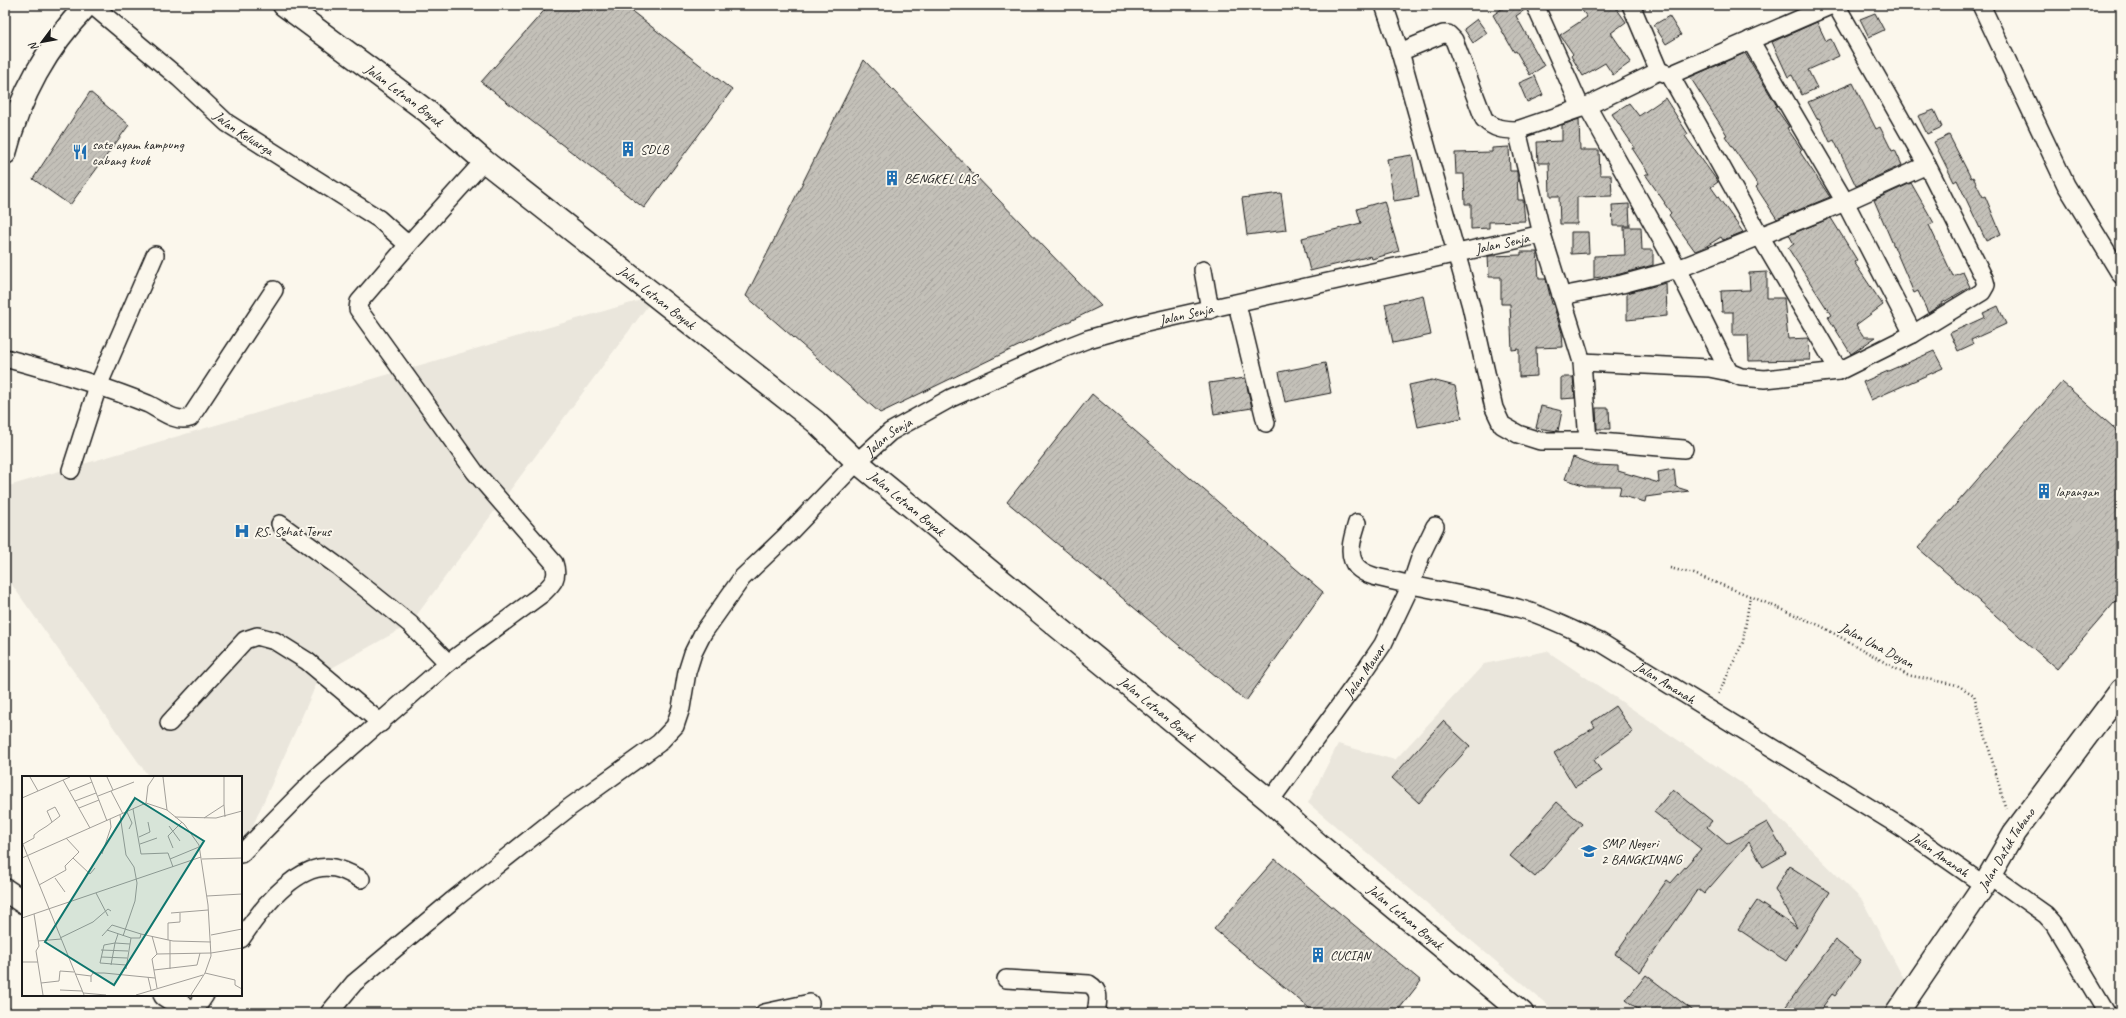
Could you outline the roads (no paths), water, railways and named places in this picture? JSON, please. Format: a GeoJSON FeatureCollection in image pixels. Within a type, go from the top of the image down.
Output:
{"type":"FeatureCollection","features":[{"type":"Feature","properties":{"kind":"street"},"geometry":{"type":"LineString","coordinates":[[5,153],[27,90],[45,56],[72,21],[87,5]]}},
{"type":"Feature","properties":{"kind":"street","name":"Jalan Keluarga"},"geometry":{"type":"LineString","coordinates":[[92,5],[179,78],[227,123],[379,219],[408,245]]}},
{"type":"Feature","properties":{"kind":"street","name":"Jalan Letnan Boyak"},"geometry":{"type":"LineString","coordinates":[[284,5],[428,112],[484,161],[816,422],[857,462],[1270,801],[1319,845],[1522,1013]]}},
{"type":"Feature","properties":{"kind":"street"},"geometry":{"type":"LineString","coordinates":[[1384,5],[1400,52],[1455,254],[1471,306],[1494,408],[1502,425],[1518,434],[1540,441],[1588,441],[1684,449]]}},
{"type":"Feature","properties":{"kind":"street"},"geometry":{"type":"LineString","coordinates":[[1535,5],[1584,107],[1678,269],[1729,372]]}},
{"type":"Feature","properties":{"kind":"street"},"geometry":{"type":"LineString","coordinates":[[1631,5],[1664,73],[1839,371]]}},
{"type":"Feature","properties":{"kind":"street"},"geometry":{"type":"LineString","coordinates":[[1400,52],[1443,34],[1448,34],[1454,40],[1484,119],[1491,126],[1503,130],[1517,130],[1584,107],[1832,5]]}},
{"type":"Feature","properties":{"kind":"street"},"geometry":{"type":"LineString","coordinates":[[1582,362],[1708,368],[1741,376],[1766,379],[1839,371],[1913,334],[1982,292],[1986,285],[1984,278],[1926,165],[1836,5]]}},
{"type":"Feature","properties":{"kind":"street"},"geometry":{"type":"LineString","coordinates":[[1981,5],[2066,185],[2121,275]]}},
{"type":"Feature","properties":{"kind":"street"},"geometry":{"type":"LineString","coordinates":[[1750,40],[1845,202],[1913,334]]}},
{"type":"Feature","properties":{"kind":"street"},"geometry":{"type":"LineString","coordinates":[[1517,130],[1542,234],[1582,362],[1588,441]]}},
{"type":"Feature","properties":{"kind":"street"},"geometry":{"type":"LineString","coordinates":[[242,853],[316,778],[381,723],[448,663],[542,594],[556,580],[557,572],[554,563],[475,472],[358,309],[359,302],[484,161]]}},
{"type":"Feature","properties":{"kind":"street"},"geometry":{"type":"LineString","coordinates":[[1561,296],[1622,284],[1678,269],[1845,202],[1926,165]]}},
{"type":"Feature","properties":{"kind":"street","name":"Jalan Senja"},"geometry":{"type":"LineString","coordinates":[[329,1013],[354,983],[453,900],[570,807],[659,743],[674,726],[677,720],[681,708],[683,688],[693,653],[703,633],[742,578],[786,536],[857,462],[890,432],[951,398],[1052,353],[1088,339],[1142,324],[1237,304],[1542,234]]}},
{"type":"Feature","properties":{"kind":"street"},"geometry":{"type":"LineString","coordinates":[[71,470],[98,386],[155,255]]}},
{"type":"Feature","properties":{"kind":"street"},"geometry":{"type":"LineString","coordinates":[[1203,270],[1210,310]]}},
{"type":"Feature","properties":{"kind":"street"},"geometry":{"type":"LineString","coordinates":[[5,358],[98,386],[148,404],[176,418],[184,420],[190,418],[274,290]]}},
{"type":"Feature","properties":{"kind":"street"},"geometry":{"type":"LineString","coordinates":[[1237,304],[1266,423]]}},
{"type":"Feature","properties":{"kind":"street","name":"Jalan Amanah"},"geometry":{"type":"LineString","coordinates":[[1357,523],[1351,543],[1354,560],[1357,566],[1375,576],[1521,609],[1600,642],[2046,915],[2054,924],[2107,1013]]}},
{"type":"Feature","properties":{"kind":"street"},"geometry":{"type":"LineString","coordinates":[[280,524],[339,567],[410,624],[448,663]]}},
{"type":"Feature","properties":{"kind":"street","name":"Jalan Mawar"},"geometry":{"type":"LineString","coordinates":[[1270,801],[1383,644],[1411,585],[1421,556],[1435,526]]}},
{"type":"Feature","properties":{"kind":"street"},"geometry":{"type":"LineString","coordinates":[[169,723],[245,640],[257,636],[275,641],[307,661],[381,723]]}},
{"type":"Feature","properties":{"kind":"street","name":"Jalan Datuk Tabano"},"geometry":{"type":"LineString","coordinates":[[1897,1013],[1987,880],[2014,833],[2121,690]]}},
{"type":"Feature","properties":{"kind":"street"},"geometry":{"type":"LineString","coordinates":[[242,938],[257,915],[285,886],[311,872],[322,868],[335,868],[361,879]]}},
{"type":"Feature","properties":{"kind":"street"},"geometry":{"type":"LineString","coordinates":[[5,890],[22,901]]}},
{"type":"Feature","properties":{"kind":"street"},"geometry":{"type":"LineString","coordinates":[[1006,978],[1089,984],[1096,988],[1098,996],[1096,1013]]}},
{"type":"Feature","properties":{"kind":"street"},"geometry":{"type":"LineString","coordinates":[[167,996],[193,1013],[204,996]]}},
{"type":"Feature","properties":{"kind":"street"},"geometry":{"type":"LineString","coordinates":[[764,1013],[810,1003]]}},
{"type":"Feature","properties":{"kind":"place","name":"SDLB"},"geometry":{"type":"Point","coordinates":[628,149]}},
{"type":"Feature","properties":{"kind":"place","name":"sate ayam kampung cabang kuok"},"geometry":{"type":"Point","coordinates":[80,152]}},
{"type":"Feature","properties":{"kind":"place","name":"BENGKEL LAS"},"geometry":{"type":"Point","coordinates":[892,178]}},
{"type":"Feature","properties":{"kind":"place","name":"lapangan"},"geometry":{"type":"Point","coordinates":[2044,491]}},
{"type":"Feature","properties":{"kind":"place","name":"RS. Sehat Terus"},"geometry":{"type":"Point","coordinates":[242,531]}},
{"type":"Feature","properties":{"kind":"place","name":"SMP Negeri 2 BANGKINANG"},"geometry":{"type":"Point","coordinates":[1589,851]}},
{"type":"Feature","properties":{"kind":"place","name":"CUCIAN"},"geometry":{"type":"Point","coordinates":[1318,955]}}]}
